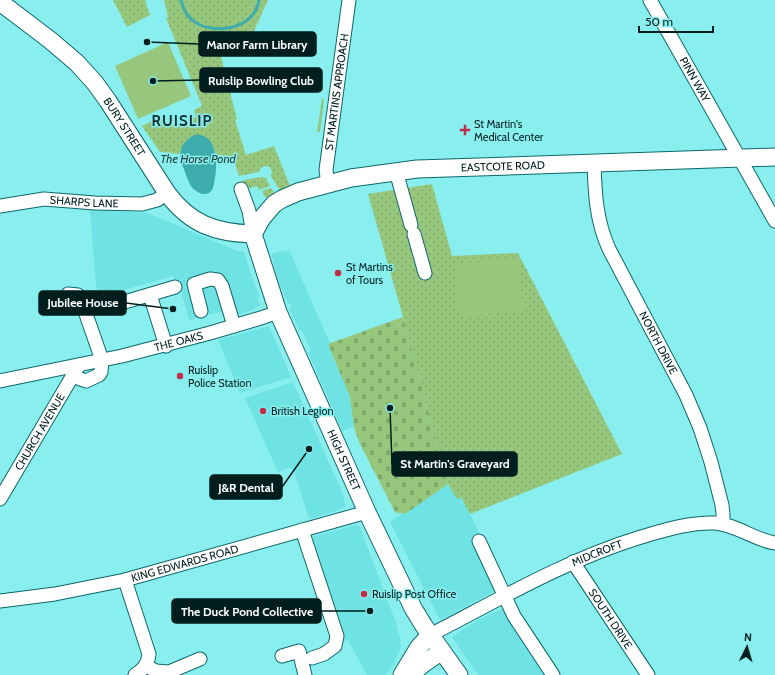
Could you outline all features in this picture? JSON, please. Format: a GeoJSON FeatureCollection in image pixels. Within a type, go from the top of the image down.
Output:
{"type":"FeatureCollection","features":[{"type":"Feature","properties":{"kind":"main road","name":"BURY STREET"},"geometry":{"type":"LineString","coordinates":[[0,2],[50,40],[77,63],[95,83],[176,206],[187,216],[198,222],[225,232],[253,234]]}},
{"type":"Feature","properties":{"kind":"main road","name":"EASTCOTE ROAD"},"geometry":{"type":"LineString","coordinates":[[253,234],[268,211],[282,199],[351,178],[396,171],[775,157]]}},
{"type":"Feature","properties":{"kind":"main road","name":"HIGH STREET"},"geometry":{"type":"LineString","coordinates":[[253,234],[278,312],[367,512],[413,608],[430,635],[459,675]]}},
{"type":"Feature","properties":{"kind":"main road"},"geometry":{"type":"LineString","coordinates":[[402,675],[419,646],[430,635]]}},
{"type":"Feature","properties":{"kind":"main road"},"geometry":{"type":"LineString","coordinates":[[410,675],[442,651]]}},
{"type":"Feature","properties":{"kind":"street","name":"ST MARTINS APPROACH"},"geometry":{"type":"LineString","coordinates":[[328,184],[326,170],[350,0]]}},
{"type":"Feature","properties":{"kind":"street","name":"PINN WAY"},"geometry":{"type":"LineString","coordinates":[[650,0],[775,221]]}},
{"type":"Feature","properties":{"kind":"street","name":"NORTH DRIVE"},"geometry":{"type":"LineString","coordinates":[[594,163],[596,204],[602,231],[609,249],[686,395],[700,428],[711,462],[722,505],[723,524]]}},
{"type":"Feature","properties":{"kind":"street"},"geometry":{"type":"LineString","coordinates":[[396,171],[425,273]]}},
{"type":"Feature","properties":{"kind":"street"},"geometry":{"type":"LineString","coordinates":[[241,189],[249,211],[253,234]]}},
{"type":"Feature","properties":{"kind":"street","name":"SHARPS LANE"},"geometry":{"type":"LineString","coordinates":[[0,206],[44,199],[142,204],[157,200],[167,193]]}},
{"type":"Feature","properties":{"kind":"street"},"geometry":{"type":"LineString","coordinates":[[201,311],[194,284],[210,280],[218,280],[222,286],[234,326]]}},
{"type":"Feature","properties":{"kind":"street"},"geometry":{"type":"LineString","coordinates":[[108,307],[175,288]]}},
{"type":"Feature","properties":{"kind":"street"},"geometry":{"type":"LineString","coordinates":[[68,294],[78,295],[80,297],[102,360],[101,372],[99,375],[89,380],[86,381],[76,370]]}},
{"type":"Feature","properties":{"kind":"street"},"geometry":{"type":"LineString","coordinates":[[150,295],[166,346]]}},
{"type":"Feature","properties":{"kind":"street","name":"THE OAKS"},"geometry":{"type":"LineString","coordinates":[[0,381],[76,370],[102,360],[166,346],[278,312]]}},
{"type":"Feature","properties":{"kind":"street","name":"CHURCH AVENUE"},"geometry":{"type":"LineString","coordinates":[[0,499],[76,370]]}},
{"type":"Feature","properties":{"kind":"street","name":"KING EDWARDS ROAD"},"geometry":{"type":"LineString","coordinates":[[0,601],[47,595],[125,580],[367,512]]}},
{"type":"Feature","properties":{"kind":"street","name":"MIDCROFT"},"geometry":{"type":"LineString","coordinates":[[430,635],[557,569],[623,543],[657,532],[696,524],[723,524],[775,543]]}},
{"type":"Feature","properties":{"kind":"street"},"geometry":{"type":"LineString","coordinates":[[302,530],[337,636],[335,646],[324,654],[312,658]]}},
{"type":"Feature","properties":{"kind":"street"},"geometry":{"type":"LineString","coordinates":[[479,541],[518,622],[552,675]]}},
{"type":"Feature","properties":{"kind":"street","name":"SOUTH DRIVE"},"geometry":{"type":"LineString","coordinates":[[573,562],[648,675]]}},
{"type":"Feature","properties":{"kind":"street"},"geometry":{"type":"LineString","coordinates":[[125,580],[148,647],[148,660],[146,666],[135,675]]}},
{"type":"Feature","properties":{"kind":"street"},"geometry":{"type":"LineString","coordinates":[[282,656],[299,651],[305,675]]}},
{"type":"Feature","properties":{"kind":"street"},"geometry":{"type":"LineString","coordinates":[[146,666],[156,671],[169,672],[200,659]]}},
{"type":"Feature","properties":{"kind":"shaded area"},"geometry":{"type":"Polygon","coordinates":[[[90,210],[148,213],[237,251],[244,252],[260,296],[258,300],[261,305],[250,311],[226,318],[223,311],[189,320],[180,285],[176,285],[173,276],[99,297],[96,284],[90,210]]]}},
{"type":"Feature","properties":{"kind":"shaded area"},"geometry":{"type":"Polygon","coordinates":[[[289,250],[330,343],[328,344],[350,397],[354,427],[342,431],[308,352],[311,351],[301,329],[299,330],[289,308],[292,307],[290,303],[288,304],[277,277],[272,255],[274,253],[289,250]]]}},
{"type":"Feature","properties":{"kind":"shaded area"},"geometry":{"type":"Polygon","coordinates":[[[269,326],[291,377],[240,393],[218,340],[269,326]]]}},
{"type":"Feature","properties":{"kind":"shaded area"},"geometry":{"type":"Polygon","coordinates":[[[293,382],[341,489],[346,507],[309,519],[294,470],[289,468],[278,472],[245,398],[293,382]]]}},
{"type":"Feature","properties":{"kind":"shaded area"},"geometry":{"type":"Polygon","coordinates":[[[448,484],[457,499],[461,497],[506,585],[440,620],[390,522],[448,484]]]}},
{"type":"Feature","properties":{"kind":"shaded area"},"geometry":{"type":"Polygon","coordinates":[[[356,525],[360,527],[395,620],[400,638],[401,647],[394,665],[385,675],[367,675],[348,640],[340,642],[304,539],[356,525]]]}},
{"type":"Feature","properties":{"kind":"shaded area"},"geometry":{"type":"Polygon","coordinates":[[[511,604],[556,675],[478,675],[452,637],[476,621],[511,604]]]}},
{"type":"Feature","properties":{"kind":"green space"},"geometry":{"type":"Polygon","coordinates":[[[113,0],[145,0],[150,15],[127,27],[113,0]]]}},
{"type":"Feature","properties":{"kind":"green space"},"geometry":{"type":"Polygon","coordinates":[[[164,0],[268,0],[253,33],[254,47],[218,45],[237,119],[235,120],[246,155],[274,146],[290,186],[280,191],[271,176],[272,172],[270,167],[265,166],[261,168],[259,172],[239,176],[233,159],[216,154],[211,142],[181,150],[179,154],[160,152],[142,126],[161,116],[165,127],[196,117],[194,110],[202,106],[166,18],[168,17],[164,0]]]}},
{"type":"Feature","properties":{"kind":"green space"},"geometry":{"type":"Polygon","coordinates":[[[168,42],[191,96],[138,119],[115,66],[168,42]]]}},
{"type":"Feature","properties":{"kind":"green space"},"geometry":{"type":"Polygon","coordinates":[[[322,99],[324,99],[320,132],[317,132],[322,99]]]}},
{"type":"Feature","properties":{"kind":"green space"},"geometry":{"type":"Polygon","coordinates":[[[262,177],[266,178],[270,186],[259,190],[257,186],[246,189],[242,184],[244,180],[262,177]]]}},
{"type":"Feature","properties":{"kind":"green space"},"geometry":{"type":"Polygon","coordinates":[[[432,184],[452,256],[518,253],[622,454],[470,514],[461,497],[457,499],[448,484],[368,194],[432,184]]]}},
{"type":"Feature","properties":{"kind":"green space"},"geometry":{"type":"Polygon","coordinates":[[[271,188],[275,194],[268,198],[264,196],[262,191],[271,188]]]}},
{"type":"Feature","properties":{"kind":"green space"},"geometry":{"type":"Polygon","coordinates":[[[520,259],[523,312],[459,316],[456,263],[520,259]]]}},
{"type":"Feature","properties":{"kind":"green space"},"geometry":{"type":"Polygon","coordinates":[[[403,317],[448,484],[405,514],[395,512],[359,442],[354,427],[350,397],[328,344],[403,317]]]}},
{"type":"Feature","properties":{"kind":"water","name":"The Horse Pond"},"geometry":{"type":"Polygon","coordinates":[[[194,135],[202,135],[212,143],[216,157],[214,186],[207,194],[202,194],[196,191],[191,186],[182,164],[180,154],[182,146],[194,135]]]}},
{"type":"Feature","properties":{"kind":"waterway"},"geometry":{"type":"LineString","coordinates":[[181,0],[183,8],[191,19],[200,25],[220,29],[231,28],[250,18],[256,10],[259,0]]}},
{"type":"Feature","properties":{"kind":"place","name":"Manor Farm Library"},"geometry":{"type":"Point","coordinates":[147,42]}},
{"type":"Feature","properties":{"kind":"place","name":"Ruislip Bowling Club"},"geometry":{"type":"Point","coordinates":[153,81]}},
{"type":"Feature","properties":{"kind":"place","name":"St Martin's Medical Center"},"geometry":{"type":"Point","coordinates":[465,130]}},
{"type":"Feature","properties":{"kind":"place","name":"St Martins of Tours"},"geometry":{"type":"Point","coordinates":[338,273]}},
{"type":"Feature","properties":{"kind":"place","name":"Jubilee House"},"geometry":{"type":"Point","coordinates":[173,309]}},
{"type":"Feature","properties":{"kind":"place","name":"Ruislip Police Station"},"geometry":{"type":"Point","coordinates":[180,376]}},
{"type":"Feature","properties":{"kind":"place","name":"St Martin's Graveyard"},"geometry":{"type":"Point","coordinates":[390,408]}},
{"type":"Feature","properties":{"kind":"place","name":"British Legion"},"geometry":{"type":"Point","coordinates":[263,411]}},
{"type":"Feature","properties":{"kind":"place","name":"J&R Dental"},"geometry":{"type":"Point","coordinates":[309,449]}},
{"type":"Feature","properties":{"kind":"place","name":"Ruislip Post Office"},"geometry":{"type":"Point","coordinates":[364,594]}},
{"type":"Feature","properties":{"kind":"place","name":"The Duck Pond Collective"},"geometry":{"type":"Point","coordinates":[370,611]}},
{"type":"Feature","properties":{"kind":"district","name":"RUISLIP"},"geometry":{"type":"Point","coordinates":[182,121]}}]}
